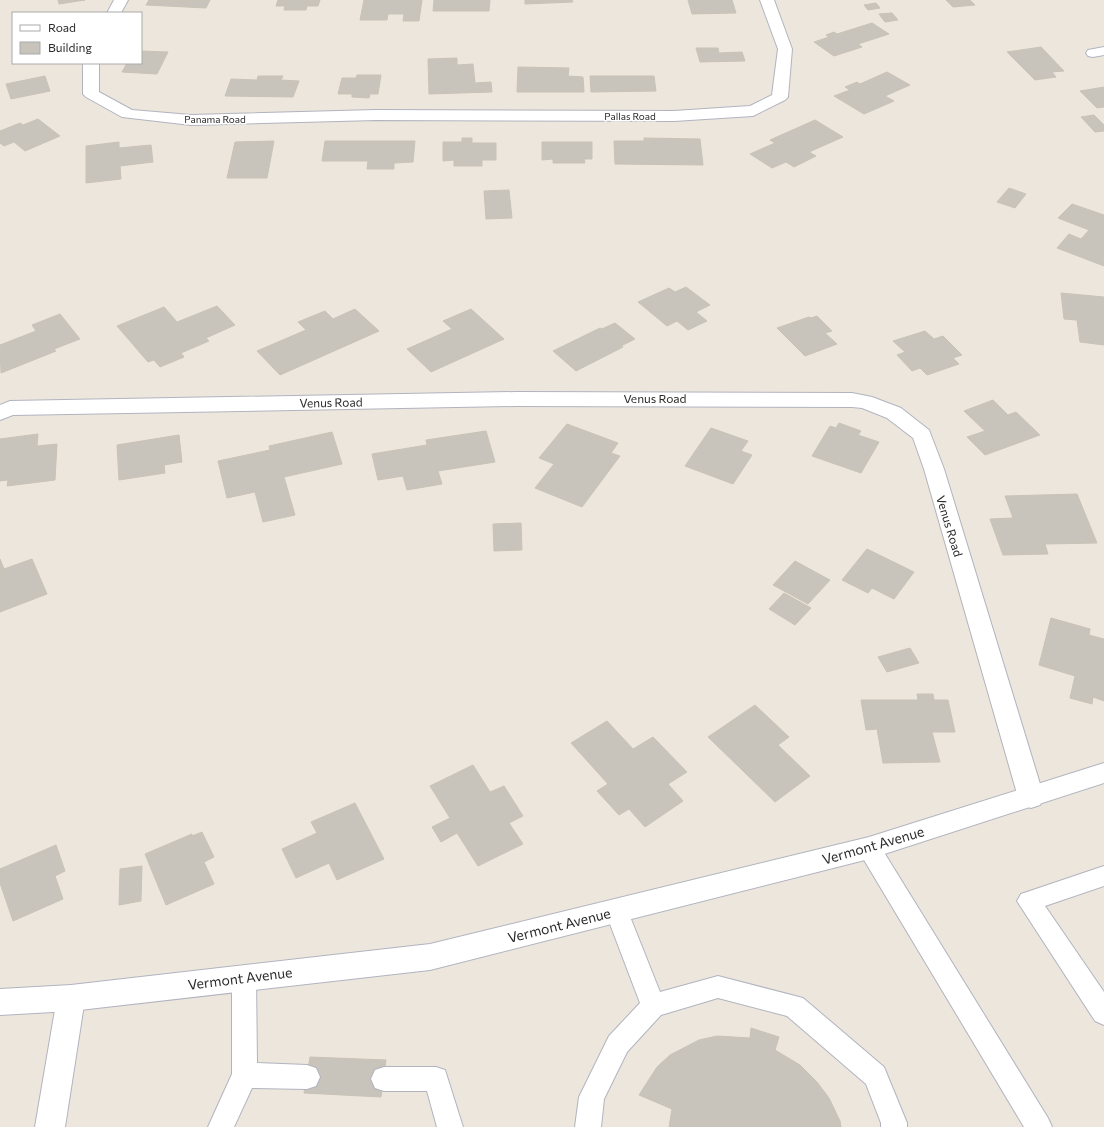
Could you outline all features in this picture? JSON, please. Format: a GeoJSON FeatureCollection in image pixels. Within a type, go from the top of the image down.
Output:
{"type":"FeatureCollection","features":[{"type":"Feature","properties":{"kind":"street"},"geometry":{"type":"LineString","coordinates":[[115,12],[121,0]]}},
{"type":"Feature","properties":{"kind":"street","name":"Pallas Road"},"geometry":{"type":"LineString","coordinates":[[376,115],[674,116],[753,111],[780,97],[785,49],[767,0]]}},
{"type":"Feature","properties":{"kind":"street","name":"Panama Road"},"geometry":{"type":"LineString","coordinates":[[91,64],[91,94],[128,114],[191,120],[376,115]]}},
{"type":"Feature","properties":{"kind":"street","name":"Venus Road"},"geometry":{"type":"LineString","coordinates":[[0,413],[10,408],[500,399],[667,398],[852,400],[865,402],[894,413],[922,435],[934,469],[1031,797]]}},
{"type":"Feature","properties":{"kind":"street","name":"Vermont Avenue"},"geometry":{"type":"LineString","coordinates":[[0,1002],[71,998],[244,977],[430,957],[869,848],[1104,773]]}},
{"type":"Feature","properties":{"kind":"street"},"geometry":{"type":"LineString","coordinates":[[50,1127],[71,998]]}},
{"type":"Feature","properties":{"kind":"lane"},"geometry":{"type":"LineString","coordinates":[[869,848],[1039,1127]]}},
{"type":"Feature","properties":{"kind":"lane"},"geometry":{"type":"LineString","coordinates":[[1104,876],[1029,901],[1104,1013]]}},
{"type":"Feature","properties":{"kind":"lane"},"geometry":{"type":"LineString","coordinates":[[617,911],[653,1006]]}},
{"type":"Feature","properties":{"kind":"lane"},"geometry":{"type":"LineString","coordinates":[[221,1127],[245,1075],[244,977]]}},
{"type":"Feature","properties":{"kind":"lane"},"geometry":{"type":"LineString","coordinates":[[588,1127],[592,1097],[618,1044],[653,1006],[718,987],[794,1006],[875,1076],[894,1123],[894,1127]]}},
{"type":"Feature","properties":{"kind":"lane"},"geometry":{"type":"LineString","coordinates":[[245,1075],[307,1077]]}},
{"type":"Feature","properties":{"kind":"lane"},"geometry":{"type":"LineString","coordinates":[[384,1079],[436,1079],[450,1127]]}},
{"type":"Feature","properties":{"kind":"building"},"geometry":{"type":"Polygon","coordinates":[[[58,0],[85,0],[59,4],[58,0]]]}},
{"type":"Feature","properties":{"kind":"building"},"geometry":{"type":"Polygon","coordinates":[[[149,0],[210,0],[206,8],[146,5],[149,0]]]}},
{"type":"Feature","properties":{"kind":"building"},"geometry":{"type":"Polygon","coordinates":[[[278,0],[320,0],[318,6],[307,6],[306,10],[284,10],[285,6],[276,6],[278,0]]]}},
{"type":"Feature","properties":{"kind":"building"},"geometry":{"type":"Polygon","coordinates":[[[364,0],[422,0],[419,21],[403,21],[404,14],[388,14],[387,20],[360,20],[364,0]]]}},
{"type":"Feature","properties":{"kind":"building"},"geometry":{"type":"Polygon","coordinates":[[[434,0],[490,0],[489,11],[433,11],[434,0]]]}},
{"type":"Feature","properties":{"kind":"building"},"geometry":{"type":"Polygon","coordinates":[[[525,0],[572,0],[573,2],[525,4],[525,0]]]}},
{"type":"Feature","properties":{"kind":"building"},"geometry":{"type":"Polygon","coordinates":[[[688,0],[732,0],[736,13],[692,14],[688,0]]]}},
{"type":"Feature","properties":{"kind":"building"},"geometry":{"type":"Polygon","coordinates":[[[946,0],[970,0],[975,5],[953,7],[946,0]]]}},
{"type":"Feature","properties":{"kind":"building"},"geometry":{"type":"Polygon","coordinates":[[[876,3],[880,8],[868,10],[864,5],[876,3]]]}},
{"type":"Feature","properties":{"kind":"building"},"geometry":{"type":"Polygon","coordinates":[[[892,13],[898,20],[885,22],[879,14],[892,13]]]}},
{"type":"Feature","properties":{"kind":"building"},"geometry":{"type":"Polygon","coordinates":[[[872,23],[889,34],[858,44],[862,47],[834,56],[814,42],[829,37],[826,35],[834,32],[837,34],[872,23]]]}},
{"type":"Feature","properties":{"kind":"building"},"geometry":{"type":"Polygon","coordinates":[[[1041,47],[1064,71],[1052,72],[1056,77],[1035,80],[1007,52],[1041,47]]]}},
{"type":"Feature","properties":{"kind":"building"},"geometry":{"type":"Polygon","coordinates":[[[696,48],[718,48],[719,53],[742,52],[745,61],[700,62],[696,48]]]}},
{"type":"Feature","properties":{"kind":"building"},"geometry":{"type":"Polygon","coordinates":[[[142,51],[168,52],[157,74],[122,72],[126,64],[142,64],[142,51]]]}},
{"type":"Feature","properties":{"kind":"building"},"geometry":{"type":"Polygon","coordinates":[[[457,58],[457,65],[473,64],[475,83],[491,82],[492,92],[429,94],[428,59],[457,58]]]}},
{"type":"Feature","properties":{"kind":"building"},"geometry":{"type":"Polygon","coordinates":[[[518,67],[569,68],[568,76],[583,77],[584,92],[517,92],[518,67]]]}},
{"type":"Feature","properties":{"kind":"building"},"geometry":{"type":"Polygon","coordinates":[[[887,72],[910,85],[885,96],[894,101],[864,114],[834,96],[850,90],[845,87],[857,82],[860,84],[887,72]]]}},
{"type":"Feature","properties":{"kind":"building"},"geometry":{"type":"Polygon","coordinates":[[[357,75],[381,75],[378,94],[370,94],[369,98],[352,97],[352,94],[338,94],[342,78],[356,78],[357,75]]]}},
{"type":"Feature","properties":{"kind":"building"},"geometry":{"type":"Polygon","coordinates":[[[45,76],[50,91],[11,99],[6,84],[45,76]]]}},
{"type":"Feature","properties":{"kind":"building"},"geometry":{"type":"Polygon","coordinates":[[[258,76],[283,76],[281,80],[299,81],[293,97],[225,96],[231,79],[257,80],[258,76]]]}},
{"type":"Feature","properties":{"kind":"building"},"geometry":{"type":"Polygon","coordinates":[[[590,76],[654,76],[656,91],[591,92],[590,76]]]}},
{"type":"Feature","properties":{"kind":"building"},"geometry":{"type":"Polygon","coordinates":[[[1104,87],[1104,107],[1097,108],[1080,91],[1104,87]]]}},
{"type":"Feature","properties":{"kind":"building"},"geometry":{"type":"Polygon","coordinates":[[[1094,115],[1104,125],[1104,131],[1095,132],[1081,117],[1094,115]]]}},
{"type":"Feature","properties":{"kind":"building"},"geometry":{"type":"Polygon","coordinates":[[[38,119],[60,136],[25,151],[14,142],[4,146],[0,143],[0,131],[20,123],[23,125],[38,119]]]}},
{"type":"Feature","properties":{"kind":"building"},"geometry":{"type":"Polygon","coordinates":[[[815,120],[843,137],[809,152],[816,156],[794,167],[786,162],[772,168],[750,154],[775,143],[770,140],[815,120]]]}},
{"type":"Feature","properties":{"kind":"building"},"geometry":{"type":"Polygon","coordinates":[[[462,138],[472,138],[472,143],[496,143],[496,160],[482,160],[482,166],[454,166],[454,160],[443,161],[443,142],[462,142],[462,138]]]}},
{"type":"Feature","properties":{"kind":"building"},"geometry":{"type":"Polygon","coordinates":[[[644,138],[700,139],[703,165],[615,164],[614,141],[644,141],[644,138]]]}},
{"type":"Feature","properties":{"kind":"building"},"geometry":{"type":"Polygon","coordinates":[[[274,141],[267,178],[227,178],[235,142],[274,141]]]}},
{"type":"Feature","properties":{"kind":"building"},"geometry":{"type":"Polygon","coordinates":[[[325,141],[415,141],[413,162],[394,163],[394,169],[367,169],[368,161],[322,161],[325,141]]]}},
{"type":"Feature","properties":{"kind":"building"},"geometry":{"type":"Polygon","coordinates":[[[119,142],[119,148],[151,145],[153,162],[120,166],[121,179],[86,183],[86,146],[119,142]]]}},
{"type":"Feature","properties":{"kind":"building"},"geometry":{"type":"Polygon","coordinates":[[[542,142],[592,142],[592,159],[584,159],[585,163],[553,163],[553,159],[542,160],[542,142]]]}},
{"type":"Feature","properties":{"kind":"building"},"geometry":{"type":"Polygon","coordinates":[[[1009,188],[1026,194],[1015,208],[997,202],[1009,188]]]}},
{"type":"Feature","properties":{"kind":"building"},"geometry":{"type":"Polygon","coordinates":[[[509,190],[512,218],[486,219],[484,191],[509,190]]]}},
{"type":"Feature","properties":{"kind":"building"},"geometry":{"type":"Polygon","coordinates":[[[1072,204],[1104,215],[1104,266],[1057,248],[1069,234],[1081,239],[1089,230],[1058,218],[1072,204]]]}},
{"type":"Feature","properties":{"kind":"building"},"geometry":{"type":"Polygon","coordinates":[[[686,287],[710,305],[696,312],[707,321],[688,330],[677,321],[667,326],[638,302],[669,288],[675,292],[686,287]]]}},
{"type":"Feature","properties":{"kind":"building"},"geometry":{"type":"Polygon","coordinates":[[[1061,293],[1104,297],[1104,345],[1080,342],[1077,320],[1064,319],[1061,293]]]}},
{"type":"Feature","properties":{"kind":"building"},"geometry":{"type":"Polygon","coordinates":[[[217,306],[235,325],[206,338],[209,341],[181,353],[184,357],[160,367],[154,360],[148,362],[117,326],[164,307],[177,322],[217,306]]]}},
{"type":"Feature","properties":{"kind":"building"},"geometry":{"type":"Polygon","coordinates":[[[355,309],[379,331],[280,375],[257,351],[306,330],[298,322],[325,311],[333,319],[355,309]]]}},
{"type":"Feature","properties":{"kind":"building"},"geometry":{"type":"Polygon","coordinates":[[[471,309],[504,339],[431,372],[407,349],[452,329],[443,321],[471,309]]]}},
{"type":"Feature","properties":{"kind":"building"},"geometry":{"type":"Polygon","coordinates":[[[60,314],[80,339],[54,349],[56,351],[1,373],[0,345],[36,331],[32,325],[60,314]]]}},
{"type":"Feature","properties":{"kind":"building"},"geometry":{"type":"Polygon","coordinates":[[[817,316],[832,331],[825,333],[837,344],[805,356],[777,328],[809,317],[811,318],[817,316]]]}},
{"type":"Feature","properties":{"kind":"building"},"geometry":{"type":"Polygon","coordinates":[[[615,323],[635,339],[621,346],[623,347],[576,371],[553,351],[600,328],[602,329],[615,323]]]}},
{"type":"Feature","properties":{"kind":"building"},"geometry":{"type":"Polygon","coordinates":[[[925,331],[934,339],[943,336],[962,355],[953,358],[959,364],[927,375],[920,368],[912,371],[897,355],[905,352],[893,341],[925,331]]]}},
{"type":"Feature","properties":{"kind":"building"},"geometry":{"type":"Polygon","coordinates":[[[993,400],[1008,415],[1016,412],[1040,435],[985,455],[967,437],[985,431],[964,411],[993,400]]]}},
{"type":"Feature","properties":{"kind":"building"},"geometry":{"type":"Polygon","coordinates":[[[839,423],[861,431],[858,435],[879,442],[861,473],[812,456],[830,426],[836,428],[839,423]]]}},
{"type":"Feature","properties":{"kind":"building"},"geometry":{"type":"Polygon","coordinates":[[[567,424],[618,443],[611,453],[620,456],[582,507],[535,488],[554,464],[539,458],[567,424]]]}},
{"type":"Feature","properties":{"kind":"building"},"geometry":{"type":"Polygon","coordinates":[[[711,428],[748,441],[741,451],[752,455],[733,484],[685,466],[711,428]]]}},
{"type":"Feature","properties":{"kind":"building"},"geometry":{"type":"Polygon","coordinates":[[[486,431],[495,462],[438,471],[442,484],[407,490],[403,476],[378,480],[372,454],[427,445],[426,440],[486,431]]]}},
{"type":"Feature","properties":{"kind":"building"},"geometry":{"type":"Polygon","coordinates":[[[332,432],[342,464],[284,477],[295,515],[263,522],[255,492],[227,498],[218,461],[270,450],[269,446],[332,432]]]}},
{"type":"Feature","properties":{"kind":"building"},"geometry":{"type":"Polygon","coordinates":[[[38,434],[37,446],[57,444],[55,480],[7,486],[8,480],[0,481],[0,439],[38,434]]]}},
{"type":"Feature","properties":{"kind":"building"},"geometry":{"type":"Polygon","coordinates":[[[179,435],[182,462],[164,465],[165,473],[119,480],[117,445],[179,435]]]}},
{"type":"Feature","properties":{"kind":"building"},"geometry":{"type":"Polygon","coordinates":[[[1077,494],[1097,543],[1045,544],[1048,554],[1003,555],[990,519],[1013,518],[1005,496],[1077,494]]]}},
{"type":"Feature","properties":{"kind":"building"},"geometry":{"type":"Polygon","coordinates":[[[521,523],[522,550],[494,551],[493,524],[521,523]]]}},
{"type":"Feature","properties":{"kind":"building"},"geometry":{"type":"Polygon","coordinates":[[[867,549],[914,572],[894,599],[872,588],[868,593],[842,580],[867,549]]]}},
{"type":"Feature","properties":{"kind":"building"},"geometry":{"type":"Polygon","coordinates":[[[0,559],[4,569],[32,559],[47,594],[0,612],[0,559]]]}},
{"type":"Feature","properties":{"kind":"building"},"geometry":{"type":"Polygon","coordinates":[[[795,561],[830,580],[808,604],[773,585],[795,561]]]}},
{"type":"Feature","properties":{"kind":"building"},"geometry":{"type":"Polygon","coordinates":[[[784,593],[811,608],[795,625],[769,609],[784,593]]]}},
{"type":"Feature","properties":{"kind":"building"},"geometry":{"type":"Polygon","coordinates":[[[1051,618],[1090,629],[1089,635],[1104,639],[1104,701],[1093,697],[1092,704],[1070,698],[1075,676],[1039,665],[1051,618]]]}},
{"type":"Feature","properties":{"kind":"building"},"geometry":{"type":"Polygon","coordinates":[[[910,648],[919,663],[887,672],[878,657],[910,648]]]}},
{"type":"Feature","properties":{"kind":"building"},"geometry":{"type":"Polygon","coordinates":[[[917,694],[933,694],[934,700],[948,700],[955,732],[932,732],[940,762],[883,763],[877,729],[866,730],[861,700],[918,700],[917,694]]]}},
{"type":"Feature","properties":{"kind":"building"},"geometry":{"type":"Polygon","coordinates":[[[755,705],[789,737],[778,745],[810,776],[775,802],[708,737],[755,705]]]}},
{"type":"Feature","properties":{"kind":"building"},"geometry":{"type":"Polygon","coordinates":[[[607,721],[633,749],[653,737],[687,772],[668,784],[683,801],[645,827],[629,809],[619,815],[597,791],[608,784],[571,743],[607,721]]]}},
{"type":"Feature","properties":{"kind":"building"},"geometry":{"type":"Polygon","coordinates":[[[473,765],[490,792],[504,786],[523,816],[509,823],[523,844],[478,866],[457,833],[441,842],[432,827],[450,818],[430,786],[473,765]]]}},
{"type":"Feature","properties":{"kind":"building"},"geometry":{"type":"Polygon","coordinates":[[[355,803],[384,859],[337,880],[329,863],[296,878],[282,849],[317,833],[311,822],[355,803]]]}},
{"type":"Feature","properties":{"kind":"building"},"geometry":{"type":"Polygon","coordinates":[[[202,832],[214,857],[204,862],[214,884],[166,905],[145,854],[192,834],[192,836],[202,832]]]}},
{"type":"Feature","properties":{"kind":"building"},"geometry":{"type":"Polygon","coordinates":[[[56,845],[65,871],[55,876],[63,899],[13,921],[0,883],[0,869],[56,845]]]}},
{"type":"Feature","properties":{"kind":"building"},"geometry":{"type":"Polygon","coordinates":[[[142,866],[141,901],[119,905],[120,869],[142,866]]]}},
{"type":"Feature","properties":{"kind":"building"},"geometry":{"type":"Polygon","coordinates":[[[751,1028],[779,1037],[775,1050],[800,1065],[817,1082],[829,1098],[840,1121],[841,1127],[669,1127],[672,1109],[639,1095],[657,1067],[670,1055],[699,1040],[717,1036],[750,1038],[751,1028]]]}},
{"type":"Feature","properties":{"kind":"building"},"geometry":{"type":"Polygon","coordinates":[[[310,1057],[386,1060],[381,1097],[304,1093],[310,1057]]]}}]}
